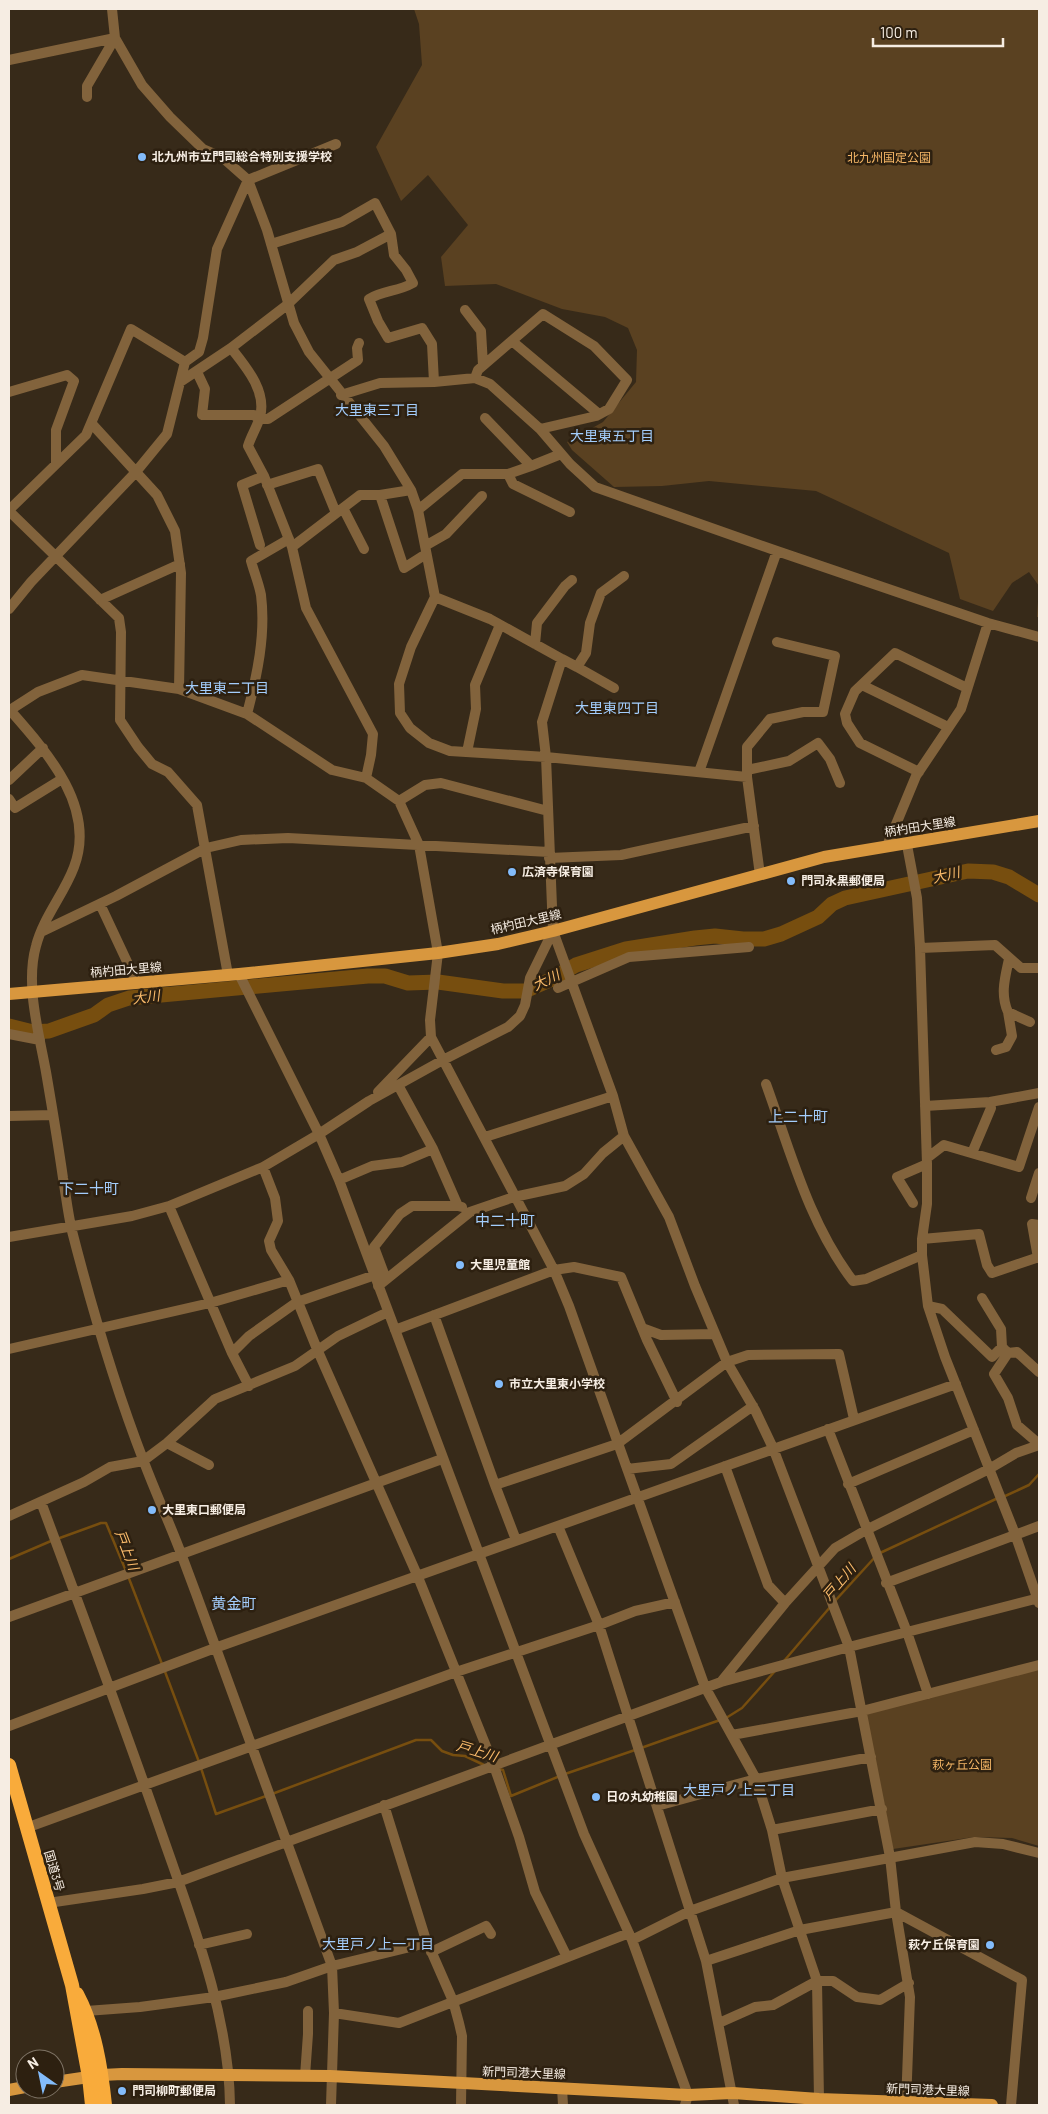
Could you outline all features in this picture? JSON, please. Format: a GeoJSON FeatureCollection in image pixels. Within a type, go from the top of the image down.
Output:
{"type":"FeatureCollection","features":[{"type":"Feature","properties":{"kind":"highway","name":"国道3号"},"geometry":{"type":"LineString","coordinates":[[9,1765],[105,2105]]}},
{"type":"Feature","properties":{"kind":"highway","name":"国道3号"},"geometry":{"type":"LineString","coordinates":[[72,1985],[86,2012],[96,2076],[92,2105]]}},
{"type":"Feature","properties":{"kind":"main road","name":"柄杓田大里線"},"geometry":{"type":"LineString","coordinates":[[9,994],[233,975],[438,954],[498,944],[824,857],[887,846],[907,845],[1039,821]]}},
{"type":"Feature","properties":{"kind":"main road","name":"新門司港大里線"},"geometry":{"type":"LineString","coordinates":[[65,2081],[96,2076],[330,2076],[562,2088],[687,2100],[819,2099],[906,2104],[992,2105]]}},
{"type":"Feature","properties":{"kind":"street"},"geometry":{"type":"LineString","coordinates":[[112,9],[115,38],[142,84],[170,117],[203,149],[222,157],[248,180],[271,244],[294,323],[309,352],[341,395],[384,446],[411,490],[418,510],[435,597],[411,647],[399,684],[400,713],[410,728],[429,743],[450,750],[699,772],[747,774],[788,761],[818,743],[830,760],[840,783]]}},
{"type":"Feature","properties":{"kind":"street"},"geometry":{"type":"LineString","coordinates":[[9,60],[115,38]]}},
{"type":"Feature","properties":{"kind":"street"},"geometry":{"type":"LineString","coordinates":[[87,97],[87,86],[115,38]]}},
{"type":"Feature","properties":{"kind":"street"},"geometry":{"type":"LineString","coordinates":[[9,609],[31,582],[135,473],[167,434],[185,362],[199,352],[203,338],[217,249],[248,180],[336,144]]}},
{"type":"Feature","properties":{"kind":"street"},"geometry":{"type":"LineString","coordinates":[[271,244],[342,222],[375,203],[391,234],[394,255],[406,270],[413,283],[399,290],[379,293],[369,299],[378,321],[388,338],[422,328],[432,344],[434,382]]}},
{"type":"Feature","properties":{"kind":"street"},"geometry":{"type":"LineString","coordinates":[[180,382],[231,348],[288,305],[334,260],[357,252],[391,234]]}},
{"type":"Feature","properties":{"kind":"street"},"geometry":{"type":"LineString","coordinates":[[465,310],[481,331],[483,365]]}},
{"type":"Feature","properties":{"kind":"street"},"geometry":{"type":"LineString","coordinates":[[475,378],[478,370],[483,365],[543,314],[594,346],[627,380],[609,409],[599,414],[540,429]]}},
{"type":"Feature","properties":{"kind":"street"},"geometry":{"type":"LineString","coordinates":[[185,362],[131,329],[86,435],[9,511],[119,618],[121,632],[120,720],[152,764],[168,772],[197,805],[233,975],[319,1134],[339,1180],[584,1834],[631,1937],[687,2100]]}},
{"type":"Feature","properties":{"kind":"street"},"geometry":{"type":"LineString","coordinates":[[512,341],[599,414]]}},
{"type":"Feature","properties":{"kind":"street"},"geometry":{"type":"LineString","coordinates":[[197,372],[205,389],[202,415],[254,415],[260,419],[268,419],[358,360],[357,348],[360,343]]}},
{"type":"Feature","properties":{"kind":"street"},"geometry":{"type":"LineString","coordinates":[[231,348],[254,378],[262,406],[260,419],[248,446],[265,481],[290,543],[306,608],[373,734],[366,778]]}},
{"type":"Feature","properties":{"kind":"street"},"geometry":{"type":"LineString","coordinates":[[9,392],[67,375],[74,381],[56,430],[56,464]]}},
{"type":"Feature","properties":{"kind":"street"},"geometry":{"type":"LineString","coordinates":[[341,395],[380,382],[434,382],[475,378],[490,384],[540,429],[561,454],[595,487],[988,623],[1039,637]]}},
{"type":"Feature","properties":{"kind":"street"},"geometry":{"type":"LineString","coordinates":[[485,418],[531,466]]}},
{"type":"Feature","properties":{"kind":"street"},"geometry":{"type":"LineString","coordinates":[[92,424],[157,495],[175,531],[180,564],[179,689]]}},
{"type":"Feature","properties":{"kind":"street"},"geometry":{"type":"LineString","coordinates":[[418,510],[462,474],[508,474],[561,454]]}},
{"type":"Feature","properties":{"kind":"street"},"geometry":{"type":"LineString","coordinates":[[260,545],[242,485],[318,469],[339,511],[364,549]]}},
{"type":"Feature","properties":{"kind":"street"},"geometry":{"type":"LineString","coordinates":[[508,474],[513,484],[570,512]]}},
{"type":"Feature","properties":{"kind":"street"},"geometry":{"type":"LineString","coordinates":[[247,714],[258,674],[262,620],[261,594],[251,561],[290,543],[360,495],[380,495],[411,490]]}},
{"type":"Feature","properties":{"kind":"street"},"geometry":{"type":"LineString","coordinates":[[380,495],[404,568],[446,534],[482,496]]}},
{"type":"Feature","properties":{"kind":"street"},"geometry":{"type":"LineString","coordinates":[[699,772],[777,551]]}},
{"type":"Feature","properties":{"kind":"street"},"geometry":{"type":"LineString","coordinates":[[100,600],[180,564]]}},
{"type":"Feature","properties":{"kind":"street"},"geometry":{"type":"LineString","coordinates":[[577,668],[586,653],[590,623],[601,593],[624,576]]}},
{"type":"Feature","properties":{"kind":"street"},"geometry":{"type":"LineString","coordinates":[[534,644],[537,623],[564,586],[572,580]]}},
{"type":"Feature","properties":{"kind":"street"},"geometry":{"type":"LineString","coordinates":[[435,597],[500,625],[614,688]]}},
{"type":"Feature","properties":{"kind":"street"},"geometry":{"type":"LineString","coordinates":[[887,846],[919,772],[961,709],[988,623]]}},
{"type":"Feature","properties":{"kind":"street"},"geometry":{"type":"LineString","coordinates":[[467,752],[476,709],[475,685],[500,625]]}},
{"type":"Feature","properties":{"kind":"street"},"geometry":{"type":"LineString","coordinates":[[760,875],[747,774],[747,747],[770,719],[803,712],[823,712],[835,656],[777,642]]}},
{"type":"Feature","properties":{"kind":"street"},"geometry":{"type":"LineString","coordinates":[[919,772],[860,743],[847,723],[845,714],[855,691],[895,653],[967,688]]}},
{"type":"Feature","properties":{"kind":"street"},"geometry":{"type":"LineString","coordinates":[[562,659],[542,722],[546,757],[552,931],[613,1096],[624,1136],[669,1217],[727,1362],[753,1406],[773,1448],[849,1647],[882,1809],[910,1998],[906,2104]]}},
{"type":"Feature","properties":{"kind":"street"},"geometry":{"type":"LineString","coordinates":[[331,2105],[330,2076],[334,2013],[332,1966],[181,1553],[143,1460],[100,1330],[71,1227],[33,992],[33,964],[41,932],[74,870],[79,852],[79,816],[62,779],[43,748],[9,709],[38,692],[82,675],[179,689],[247,714],[332,770],[366,778],[399,801],[419,845],[438,954],[430,1020],[431,1037],[554,1270],[569,1306],[704,1687],[756,1779],[772,1830],[782,1878],[817,1981],[819,2099]]}},
{"type":"Feature","properties":{"kind":"street"},"geometry":{"type":"LineString","coordinates":[[862,685],[944,725]]}},
{"type":"Feature","properties":{"kind":"street"},"geometry":{"type":"LineString","coordinates":[[9,780],[43,748]]}},
{"type":"Feature","properties":{"kind":"street"},"geometry":{"type":"LineString","coordinates":[[9,799],[15,808],[62,779]]}},
{"type":"Feature","properties":{"kind":"street"},"geometry":{"type":"LineString","coordinates":[[399,801],[425,784],[441,783],[548,811]]}},
{"type":"Feature","properties":{"kind":"street"},"geometry":{"type":"LineString","coordinates":[[41,932],[100,904],[206,848],[241,840],[288,838],[419,845],[549,855],[621,855],[754,826]]}},
{"type":"Feature","properties":{"kind":"street"},"geometry":{"type":"LineString","coordinates":[[48,1903],[178,1882],[704,1687],[849,1647],[1039,1600],[928,1306],[922,1255],[922,1239],[927,1204],[927,1161],[920,948],[917,898],[907,845]]}},
{"type":"Feature","properties":{"kind":"street"},"geometry":{"type":"LineString","coordinates":[[100,904],[137,983]]}},
{"type":"Feature","properties":{"kind":"street"},"geometry":{"type":"LineString","coordinates":[[9,1237],[132,1216],[169,1206],[263,1167],[319,1134],[369,1101],[508,1027],[520,1016],[525,1005],[530,978],[552,931]]}},
{"type":"Feature","properties":{"kind":"street"},"geometry":{"type":"LineString","coordinates":[[920,948],[995,945],[1021,968],[1039,968]]}},
{"type":"Feature","properties":{"kind":"street"},"geometry":{"type":"LineString","coordinates":[[558,988],[629,957],[749,947]]}},
{"type":"Feature","properties":{"kind":"street"},"geometry":{"type":"LineString","coordinates":[[996,1050],[1006,1047],[1012,1036],[1008,1012],[1003,999],[1004,982],[1009,959]]}},
{"type":"Feature","properties":{"kind":"street"},"geometry":{"type":"LineString","coordinates":[[1008,1012],[1030,1022]]}},
{"type":"Feature","properties":{"kind":"street"},"geometry":{"type":"LineString","coordinates":[[9,1034],[40,1039]]}},
{"type":"Feature","properties":{"kind":"street"},"geometry":{"type":"LineString","coordinates":[[369,1101],[431,1037]]}},
{"type":"Feature","properties":{"kind":"street"},"geometry":{"type":"LineString","coordinates":[[766,1084],[812,1210],[836,1260],[853,1281],[866,1279],[922,1255]]}},
{"type":"Feature","properties":{"kind":"street"},"geometry":{"type":"LineString","coordinates":[[398,1085],[434,1149],[458,1206]]}},
{"type":"Feature","properties":{"kind":"street"},"geometry":{"type":"LineString","coordinates":[[925,1106],[990,1102],[1039,1093]]}},
{"type":"Feature","properties":{"kind":"street"},"geometry":{"type":"LineString","coordinates":[[485,1137],[613,1096]]}},
{"type":"Feature","properties":{"kind":"street"},"geometry":{"type":"LineString","coordinates":[[972,1153],[991,1108]]}},
{"type":"Feature","properties":{"kind":"street"},"geometry":{"type":"LineString","coordinates":[[913,1203],[897,1177],[927,1161],[944,1145],[1019,1167],[1039,1108]]}},
{"type":"Feature","properties":{"kind":"street"},"geometry":{"type":"LineString","coordinates":[[9,1116],[53,1116]]}},
{"type":"Feature","properties":{"kind":"street"},"geometry":{"type":"LineString","coordinates":[[378,1286],[470,1212],[514,1197],[565,1186],[584,1174],[603,1152],[624,1136]]}},
{"type":"Feature","properties":{"kind":"street"},"geometry":{"type":"LineString","coordinates":[[339,1180],[372,1166],[402,1162],[434,1149]]}},
{"type":"Feature","properties":{"kind":"street"},"geometry":{"type":"LineString","coordinates":[[263,1167],[275,1198],[278,1222],[269,1241],[271,1250],[289,1280],[317,1349],[418,1577],[494,1766],[519,1837],[535,1892],[567,1957]]}},
{"type":"Feature","properties":{"kind":"street"},"geometry":{"type":"LineString","coordinates":[[1031,1198],[1039,1173]]}},
{"type":"Feature","properties":{"kind":"street"},"geometry":{"type":"LineString","coordinates":[[169,1206],[232,1353],[249,1386]]}},
{"type":"Feature","properties":{"kind":"street"},"geometry":{"type":"LineString","coordinates":[[386,1279],[374,1247],[400,1214],[412,1206],[458,1206],[477,1210]]}},
{"type":"Feature","properties":{"kind":"street"},"geometry":{"type":"LineString","coordinates":[[922,1239],[978,1234],[987,1265],[992,1273],[1039,1258],[1032,1224],[1039,1225]]}},
{"type":"Feature","properties":{"kind":"street"},"geometry":{"type":"LineString","coordinates":[[395,1330],[554,1270],[574,1267],[621,1277],[642,1328],[677,1402]]}},
{"type":"Feature","properties":{"kind":"street"},"geometry":{"type":"LineString","coordinates":[[232,1353],[249,1336],[297,1302],[375,1275]]}},
{"type":"Feature","properties":{"kind":"street"},"geometry":{"type":"LineString","coordinates":[[9,1350],[210,1303],[289,1280]]}},
{"type":"Feature","properties":{"kind":"street"},"geometry":{"type":"LineString","coordinates":[[721,1682],[785,1603],[834,1548],[1016,1453],[1039,1445],[1017,1425],[1008,1398],[994,1374],[1005,1350],[1002,1329],[982,1298]]}},
{"type":"Feature","properties":{"kind":"street"},"geometry":{"type":"LineString","coordinates":[[928,1306],[942,1309],[992,1357],[1005,1350],[1017,1352],[1039,1372]]}},
{"type":"Feature","properties":{"kind":"street"},"geometry":{"type":"LineString","coordinates":[[9,1516],[84,1482],[110,1466],[143,1460],[167,1443],[215,1399],[295,1366],[338,1336],[388,1312]]}},
{"type":"Feature","properties":{"kind":"street"},"geometry":{"type":"LineString","coordinates":[[434,1315],[516,1540]]}},
{"type":"Feature","properties":{"kind":"street"},"geometry":{"type":"LineString","coordinates":[[642,1328],[661,1335],[715,1334]]}},
{"type":"Feature","properties":{"kind":"street"},"geometry":{"type":"LineString","coordinates":[[495,1486],[617,1444],[677,1402],[727,1362],[748,1355],[839,1354],[854,1420]]}},
{"type":"Feature","properties":{"kind":"street"},"geometry":{"type":"LineString","coordinates":[[9,1726],[215,1648],[479,1556],[516,1540],[956,1384]]}},
{"type":"Feature","properties":{"kind":"street"},"geometry":{"type":"LineString","coordinates":[[627,1468],[671,1464],[753,1406]]}},
{"type":"Feature","properties":{"kind":"street"},"geometry":{"type":"LineString","coordinates":[[828,1428],[886,1583],[907,1632],[928,1694]]}},
{"type":"Feature","properties":{"kind":"street"},"geometry":{"type":"LineString","coordinates":[[848,1484],[974,1430]]}},
{"type":"Feature","properties":{"kind":"street"},"geometry":{"type":"LineString","coordinates":[[167,1443],[209,1465]]}},
{"type":"Feature","properties":{"kind":"street"},"geometry":{"type":"LineString","coordinates":[[9,1616],[442,1459]]}},
{"type":"Feature","properties":{"kind":"street"},"geometry":{"type":"LineString","coordinates":[[725,1466],[768,1586],[785,1603]]}},
{"type":"Feature","properties":{"kind":"street"},"geometry":{"type":"LineString","coordinates":[[41,1502],[111,1688],[199,1945],[214,1997],[230,2076],[230,2105]]}},
{"type":"Feature","properties":{"kind":"street"},"geometry":{"type":"LineString","coordinates":[[558,1526],[599,1625],[706,1961],[733,2099]]}},
{"type":"Feature","properties":{"kind":"street"},"geometry":{"type":"LineString","coordinates":[[886,1583],[1039,1526]]}},
{"type":"Feature","properties":{"kind":"street"},"geometry":{"type":"LineString","coordinates":[[26,1828],[456,1672],[599,1625],[635,1611],[675,1602]]}},
{"type":"Feature","properties":{"kind":"street"},"geometry":{"type":"LineString","coordinates":[[732,1735],[862,1712],[1039,1665]]}},
{"type":"Feature","properties":{"kind":"street"},"geometry":{"type":"LineString","coordinates":[[657,1806],[756,1779],[871,1757]]}},
{"type":"Feature","properties":{"kind":"street"},"geometry":{"type":"LineString","coordinates":[[384,1805],[429,1948],[453,2001],[462,2036],[461,2105]]}},
{"type":"Feature","properties":{"kind":"street"},"geometry":{"type":"LineString","coordinates":[[772,1830],[882,1809]]}},
{"type":"Feature","properties":{"kind":"street"},"geometry":{"type":"LineString","coordinates":[[334,2013],[399,2022],[567,1957],[631,1937],[690,1911],[782,1878],[975,1842],[1003,1844],[1039,1853]]}},
{"type":"Feature","properties":{"kind":"street"},"geometry":{"type":"LineString","coordinates":[[706,1961],[800,1930],[896,1912],[1022,1980],[1011,2105]]}},
{"type":"Feature","properties":{"kind":"street"},"geometry":{"type":"LineString","coordinates":[[86,2012],[214,1997],[286,1982],[332,1966],[429,1948],[486,1926],[492,1934]]}},
{"type":"Feature","properties":{"kind":"street"},"geometry":{"type":"LineString","coordinates":[[199,1945],[247,1934]]}},
{"type":"Feature","properties":{"kind":"street"},"geometry":{"type":"LineString","coordinates":[[719,2023],[755,2007],[773,2005],[817,1981],[833,1981],[857,1997],[880,2000],[908,1983]]}},
{"type":"Feature","properties":{"kind":"street"},"geometry":{"type":"LineString","coordinates":[[305,2076],[308,2011]]}},
{"type":"Feature","properties":{"kind":"street"},"geometry":{"type":"LineString","coordinates":[[562,2088],[563,2105]]}},
{"type":"Feature","properties":{"kind":"green space","name":"北九州国定公園"},"geometry":{"type":"Polygon","coordinates":[[[414,9],[1039,9],[1039,586],[1029,572],[1012,583],[993,611],[960,599],[949,553],[816,491],[709,481],[662,486],[614,487],[572,450],[567,442],[603,422],[636,382],[637,350],[628,328],[605,317],[562,309],[496,284],[445,286],[441,257],[468,225],[428,175],[401,201],[376,147],[422,65],[419,24],[414,9]]]}},
{"type":"Feature","properties":{"kind":"green space"},"geometry":{"type":"Polygon","coordinates":[[[1039,586],[1039,617],[1037,617],[1039,586]]]}},
{"type":"Feature","properties":{"kind":"green space","name":"萩ヶ丘公園"},"geometry":{"type":"Polygon","coordinates":[[[1039,1668],[1039,1846],[1012,1838],[974,1837],[893,1849],[866,1714],[1039,1668]]]}},
{"type":"Feature","properties":{"kind":"waterway","name":"大川"},"geometry":{"type":"LineString","coordinates":[[9,1026],[33,1032],[49,1031],[94,1015],[108,1005],[129,998],[368,976],[385,976],[408,983],[438,982],[503,991],[525,991],[550,980],[576,965],[626,949],[715,936],[764,939],[781,934],[818,917],[832,904],[845,898],[968,871],[993,872],[1009,877],[1039,895]]}},
{"type":"Feature","properties":{"kind":"waterway","name":"戸上川"},"geometry":{"type":"LineString","coordinates":[[1003,1497],[1029,1485],[1039,1474]]}},
{"type":"Feature","properties":{"kind":"waterway","name":"戸上川"},"geometry":{"type":"LineString","coordinates":[[880,1553],[998,1498]]}},
{"type":"Feature","properties":{"kind":"waterway","name":"戸上川"},"geometry":{"type":"LineString","coordinates":[[57,1539],[101,1523],[106,1523],[126,1571]]}},
{"type":"Feature","properties":{"kind":"waterway","name":"戸上川"},"geometry":{"type":"LineString","coordinates":[[9,1559],[51,1541]]}},
{"type":"Feature","properties":{"kind":"waterway","name":"戸上川"},"geometry":{"type":"LineString","coordinates":[[834,1602],[876,1556]]}},
{"type":"Feature","properties":{"kind":"waterway","name":"戸上川"},"geometry":{"type":"LineString","coordinates":[[128,1576],[162,1664]]}},
{"type":"Feature","properties":{"kind":"waterway","name":"戸上川"},"geometry":{"type":"LineString","coordinates":[[784,1661],[831,1606]]}},
{"type":"Feature","properties":{"kind":"waterway","name":"戸上川"},"geometry":{"type":"LineString","coordinates":[[164,1669],[199,1762]]}},
{"type":"Feature","properties":{"kind":"waterway","name":"戸上川"},"geometry":{"type":"LineString","coordinates":[[726,1718],[742,1708],[775,1671]]}},
{"type":"Feature","properties":{"kind":"waterway","name":"戸上川"},"geometry":{"type":"LineString","coordinates":[[641,1748],[720,1720]]}},
{"type":"Feature","properties":{"kind":"waterway","name":"戸上川"},"geometry":{"type":"LineString","coordinates":[[272,1794],[416,1740],[431,1740],[442,1751],[453,1755],[465,1756],[484,1765]]}},
{"type":"Feature","properties":{"kind":"waterway","name":"戸上川"},"geometry":{"type":"LineString","coordinates":[[565,1774],[635,1750]]}},
{"type":"Feature","properties":{"kind":"waterway","name":"戸上川"},"geometry":{"type":"LineString","coordinates":[[201,1768],[216,1814],[266,1796]]}},
{"type":"Feature","properties":{"kind":"waterway","name":"戸上川"},"geometry":{"type":"LineString","coordinates":[[499,1769],[503,1770],[511,1796],[560,1776]]}},
{"type":"Feature","properties":{"kind":"place","name":"北九州市立門司総合特別支援学校"},"geometry":{"type":"Point","coordinates":[142,157]}},
{"type":"Feature","properties":{"kind":"place","name":"広済寺保育園"},"geometry":{"type":"Point","coordinates":[512,872]}},
{"type":"Feature","properties":{"kind":"place","name":"門司永黒郵便局"},"geometry":{"type":"Point","coordinates":[791,881]}},
{"type":"Feature","properties":{"kind":"place","name":"大里児童館"},"geometry":{"type":"Point","coordinates":[460,1265]}},
{"type":"Feature","properties":{"kind":"place","name":"市立大里東小学校"},"geometry":{"type":"Point","coordinates":[499,1384]}},
{"type":"Feature","properties":{"kind":"place","name":"大里東口郵便局"},"geometry":{"type":"Point","coordinates":[152,1510]}},
{"type":"Feature","properties":{"kind":"place","name":"日の丸幼稚園"},"geometry":{"type":"Point","coordinates":[596,1797]}},
{"type":"Feature","properties":{"kind":"place","name":"萩ケ丘保育園"},"geometry":{"type":"Point","coordinates":[990,1945]}},
{"type":"Feature","properties":{"kind":"place","name":"門司柳町郵便局"},"geometry":{"type":"Point","coordinates":[122,2091]}},
{"type":"Feature","properties":{"kind":"district","name":"大里東三丁目"},"geometry":{"type":"Point","coordinates":[377,410]}},
{"type":"Feature","properties":{"kind":"district","name":"大里東五丁目"},"geometry":{"type":"Point","coordinates":[612,436]}},
{"type":"Feature","properties":{"kind":"district","name":"大里東二丁目"},"geometry":{"type":"Point","coordinates":[227,688]}},
{"type":"Feature","properties":{"kind":"district","name":"大里東四丁目"},"geometry":{"type":"Point","coordinates":[617,708]}},
{"type":"Feature","properties":{"kind":"district","name":"上二十町"},"geometry":{"type":"Point","coordinates":[798,1117]}},
{"type":"Feature","properties":{"kind":"district","name":"下二十町"},"geometry":{"type":"Point","coordinates":[89,1189]}},
{"type":"Feature","properties":{"kind":"district","name":"中二十町"},"geometry":{"type":"Point","coordinates":[505,1221]}},
{"type":"Feature","properties":{"kind":"district","name":"黄金町"},"geometry":{"type":"Point","coordinates":[234,1604]}},
{"type":"Feature","properties":{"kind":"district","name":"大里戸ノ上二丁目"},"geometry":{"type":"Point","coordinates":[739,1790]}},
{"type":"Feature","properties":{"kind":"district","name":"大里戸ノ上一丁目"},"geometry":{"type":"Point","coordinates":[378,1944]}}]}
